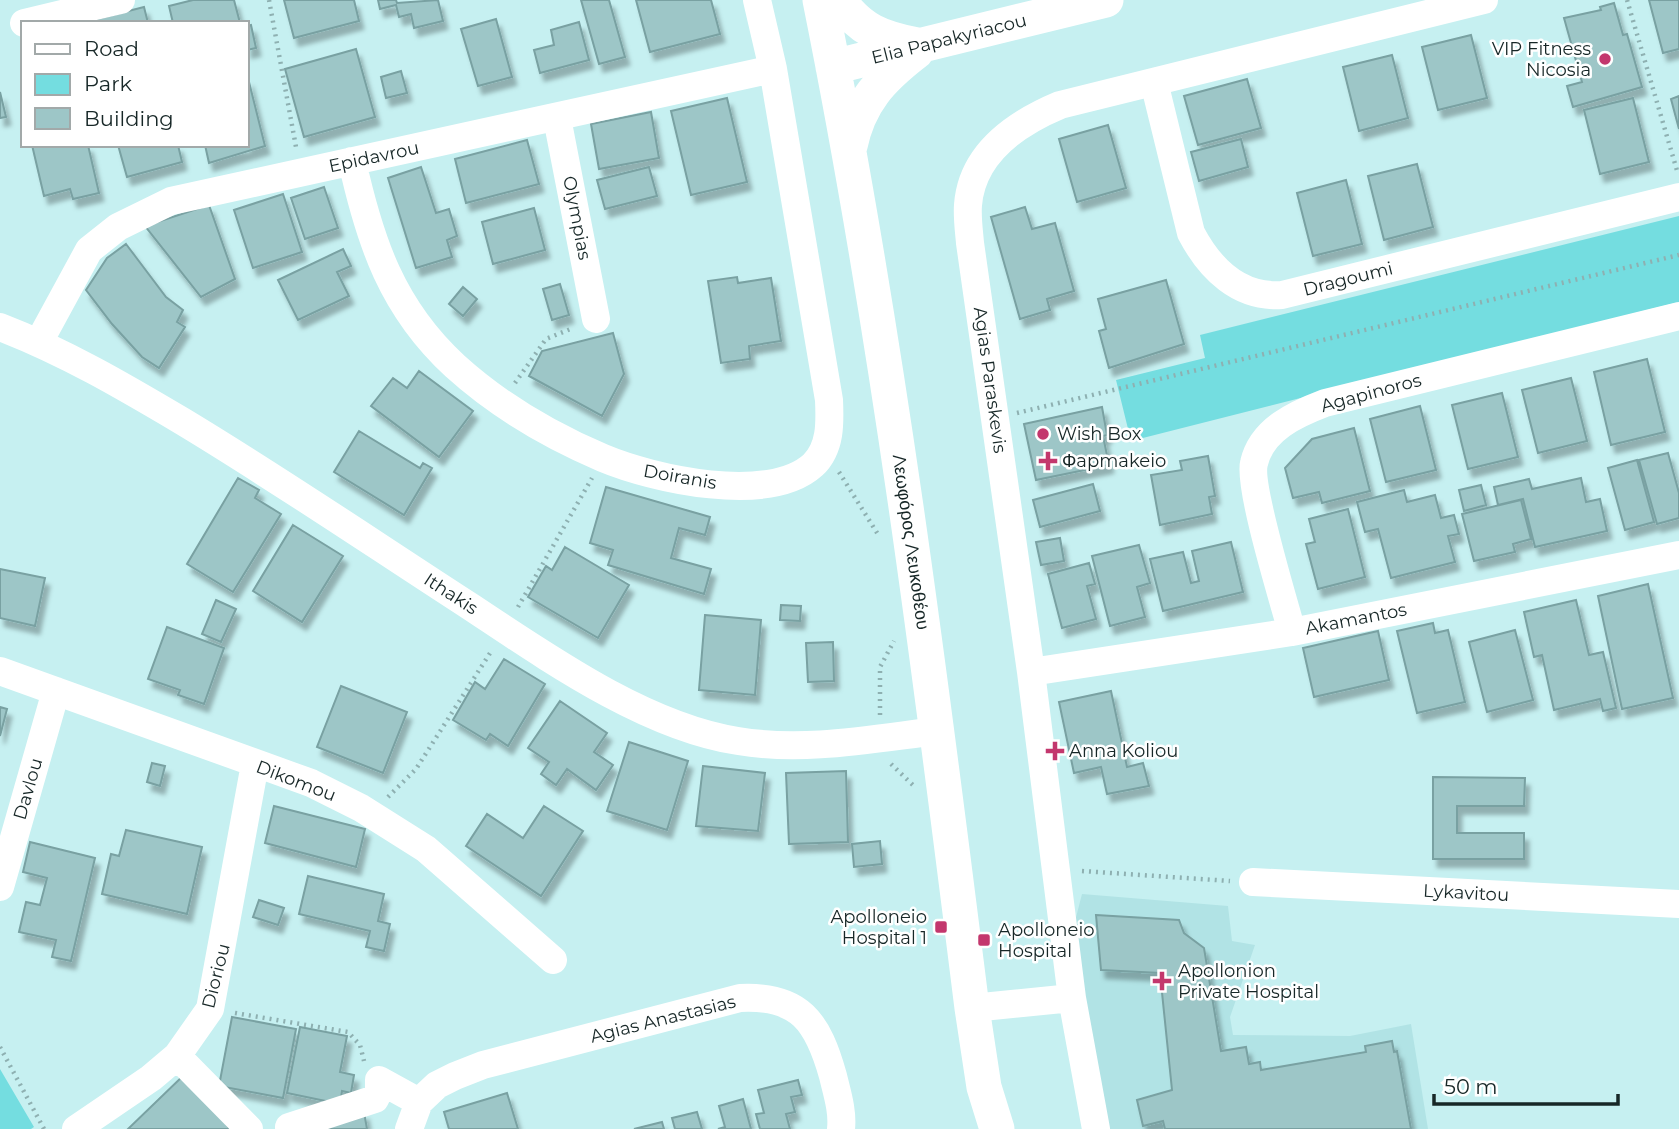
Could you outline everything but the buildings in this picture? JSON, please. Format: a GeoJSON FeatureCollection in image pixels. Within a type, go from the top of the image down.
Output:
{"type":"FeatureCollection","features":[{"type":"Feature","properties":{"kind":"main road","name":"Λεωφόρος Λευκοθέου"},"geometry":{"type":"LineString","coordinates":[[820,0],[849,151],[895,422],[972,1008],[984,1087],[996,1129]]}},
{"type":"Feature","properties":{"kind":"main road"},"geometry":{"type":"LineString","coordinates":[[839,0],[850,16],[868,31],[888,39],[924,46]]}},
{"type":"Feature","properties":{"kind":"main road","name":"Elia Papakyriacou"},"geometry":{"type":"LineString","coordinates":[[833,67],[1106,0]]}},
{"type":"Feature","properties":{"kind":"main road"},"geometry":{"type":"LineString","coordinates":[[849,151],[855,122],[871,92],[883,78],[924,46]]}},
{"type":"Feature","properties":{"kind":"main road","name":"Λεωφόρος Λευκοθέου"},"geometry":{"type":"LineString","coordinates":[[981,1129],[984,1087]]}},
{"type":"Feature","properties":{"kind":"street"},"geometry":{"type":"LineString","coordinates":[[32,21],[121,0]]}},
{"type":"Feature","properties":{"kind":"street"},"geometry":{"type":"LineString","coordinates":[[757,0],[773,69],[829,400],[830,427],[824,449]]}},
{"type":"Feature","properties":{"kind":"street","name":"Agias Paraskevis"},"geometry":{"type":"LineString","coordinates":[[1096,1129],[1072,998],[1031,672],[970,243],[968,204],[977,175],[992,148],[1012,129],[1035,115],[1060,105],[1484,0]]}},
{"type":"Feature","properties":{"kind":"street"},"geometry":{"type":"LineString","coordinates":[[0,28],[21,23]]}},
{"type":"Feature","properties":{"kind":"street","name":"Epidavrou"},"geometry":{"type":"LineString","coordinates":[[39,342],[89,250],[118,227],[171,201],[773,69]]}},
{"type":"Feature","properties":{"kind":"street","name":"Dragoumi"},"geometry":{"type":"LineString","coordinates":[[1154,82],[1191,233],[1203,256],[1219,274],[1259,294],[1282,295],[1679,197]]}},
{"type":"Feature","properties":{"kind":"street","name":"Olympias"},"geometry":{"type":"LineString","coordinates":[[557,118],[596,319]]}},
{"type":"Feature","properties":{"kind":"street","name":"Doiranis"},"geometry":{"type":"LineString","coordinates":[[352,161],[366,225],[385,274],[418,324],[454,365],[500,403],[603,458],[699,484],[749,485],[798,475],[814,464],[824,449]]}},
{"type":"Feature","properties":{"kind":"street","name":"Agapinoros"},"geometry":{"type":"LineString","coordinates":[[1292,632],[1253,471],[1262,444],[1276,428],[1290,418],[1325,403],[1679,316]]}},
{"type":"Feature","properties":{"kind":"street","name":"Ithakis"},"geometry":{"type":"LineString","coordinates":[[0,327],[39,342],[111,379],[223,446],[505,629],[643,712],[691,730],[737,741],[784,746],[937,731]]}},
{"type":"Feature","properties":{"kind":"street","name":"Akamantos"},"geometry":{"type":"LineString","coordinates":[[1031,672],[1292,632],[1679,555]]}},
{"type":"Feature","properties":{"kind":"street","name":"Dikomou"},"geometry":{"type":"LineString","coordinates":[[0,671],[311,783],[368,812],[426,849],[553,960]]}},
{"type":"Feature","properties":{"kind":"street","name":"Davlou"},"geometry":{"type":"LineString","coordinates":[[0,887],[56,691]]}},
{"type":"Feature","properties":{"kind":"street","name":"Dioriou"},"geometry":{"type":"LineString","coordinates":[[76,1129],[108,1120],[177,1056],[210,1009],[217,986],[256,764]]}},
{"type":"Feature","properties":{"kind":"street","name":"Lykavitou"},"geometry":{"type":"LineString","coordinates":[[1253,882],[1679,904]]}},
{"type":"Feature","properties":{"kind":"street","name":"Agias Anastasias"},"geometry":{"type":"LineString","coordinates":[[419,1102],[437,1085],[482,1065],[740,998],[772,998],[800,1012],[816,1029],[840,1102],[841,1129]]}},
{"type":"Feature","properties":{"kind":"street"},"geometry":{"type":"LineString","coordinates":[[972,1008],[1072,998]]}},
{"type":"Feature","properties":{"kind":"street"},"geometry":{"type":"LineString","coordinates":[[177,1056],[241,1126]]}},
{"type":"Feature","properties":{"kind":"street"},"geometry":{"type":"LineString","coordinates":[[289,1127],[375,1099],[379,1091],[379,1080],[419,1102],[409,1129]]}},
{"type":"Feature","properties":{"kind":"path"},"geometry":{"type":"LineString","coordinates":[[269,0],[301,172]]}},
{"type":"Feature","properties":{"kind":"path"},"geometry":{"type":"LineString","coordinates":[[1627,0],[1679,176]]}},
{"type":"Feature","properties":{"kind":"path"},"geometry":{"type":"LineString","coordinates":[[996,418],[1679,256]]}},
{"type":"Feature","properties":{"kind":"path"},"geometry":{"type":"LineString","coordinates":[[500,403],[546,339],[596,319]]}},
{"type":"Feature","properties":{"kind":"path"},"geometry":{"type":"LineString","coordinates":[[824,449],[881,539]]}},
{"type":"Feature","properties":{"kind":"path"},"geometry":{"type":"LineString","coordinates":[[368,812],[416,769],[505,629],[603,458]]}},
{"type":"Feature","properties":{"kind":"path"},"geometry":{"type":"LineString","coordinates":[[893,633],[895,643],[880,667],[878,751],[920,791]]}},
{"type":"Feature","properties":{"kind":"path"},"geometry":{"type":"LineString","coordinates":[[1057,869],[1253,882]]}},
{"type":"Feature","properties":{"kind":"path"},"geometry":{"type":"LineString","coordinates":[[210,1009],[348,1032],[360,1045],[371,1076],[379,1080]]}},
{"type":"Feature","properties":{"kind":"path"},"geometry":{"type":"LineString","coordinates":[[0,1047],[44,1129]]}},
{"type":"Feature","properties":{"kind":"shaded area","name":"Apollonion Private Hospital"},"geometry":{"type":"Polygon","coordinates":[[[1082,894],[1228,906],[1232,941],[1255,945],[1230,1017],[1233,1035],[1350,1036],[1411,1024],[1428,1129],[1107,1129],[1073,929],[1082,894]]]}},
{"type":"Feature","properties":{"kind":"green space"},"geometry":{"type":"Polygon","coordinates":[[[1679,216],[1679,302],[1131,441],[1116,380],[1205,358],[1200,335],[1679,216]]]}},
{"type":"Feature","properties":{"kind":"green space"},"geometry":{"type":"Polygon","coordinates":[[[0,1069],[34,1127],[31,1129],[0,1129],[0,1069]]]}},
{"type":"Feature","properties":{"kind":"place","name":"VIP Fitness Nicosia"},"geometry":{"type":"Point","coordinates":[1605,59]}},
{"type":"Feature","properties":{"kind":"place","name":"Wish Box"},"geometry":{"type":"Point","coordinates":[1043,434]}},
{"type":"Feature","properties":{"kind":"place","name":"Φapmakeio"},"geometry":{"type":"Point","coordinates":[1048,461]}},
{"type":"Feature","properties":{"kind":"place","name":"Anna Koliou"},"geometry":{"type":"Point","coordinates":[1055,751]}},
{"type":"Feature","properties":{"kind":"place","name":"Apolloneio Hospital 1"},"geometry":{"type":"Point","coordinates":[941,927]}},
{"type":"Feature","properties":{"kind":"place","name":"Apolloneio Hospital"},"geometry":{"type":"Point","coordinates":[984,940]}},
{"type":"Feature","properties":{"kind":"place","name":"Apollonion Private Hospital"},"geometry":{"type":"Point","coordinates":[1162,981]}}]}
